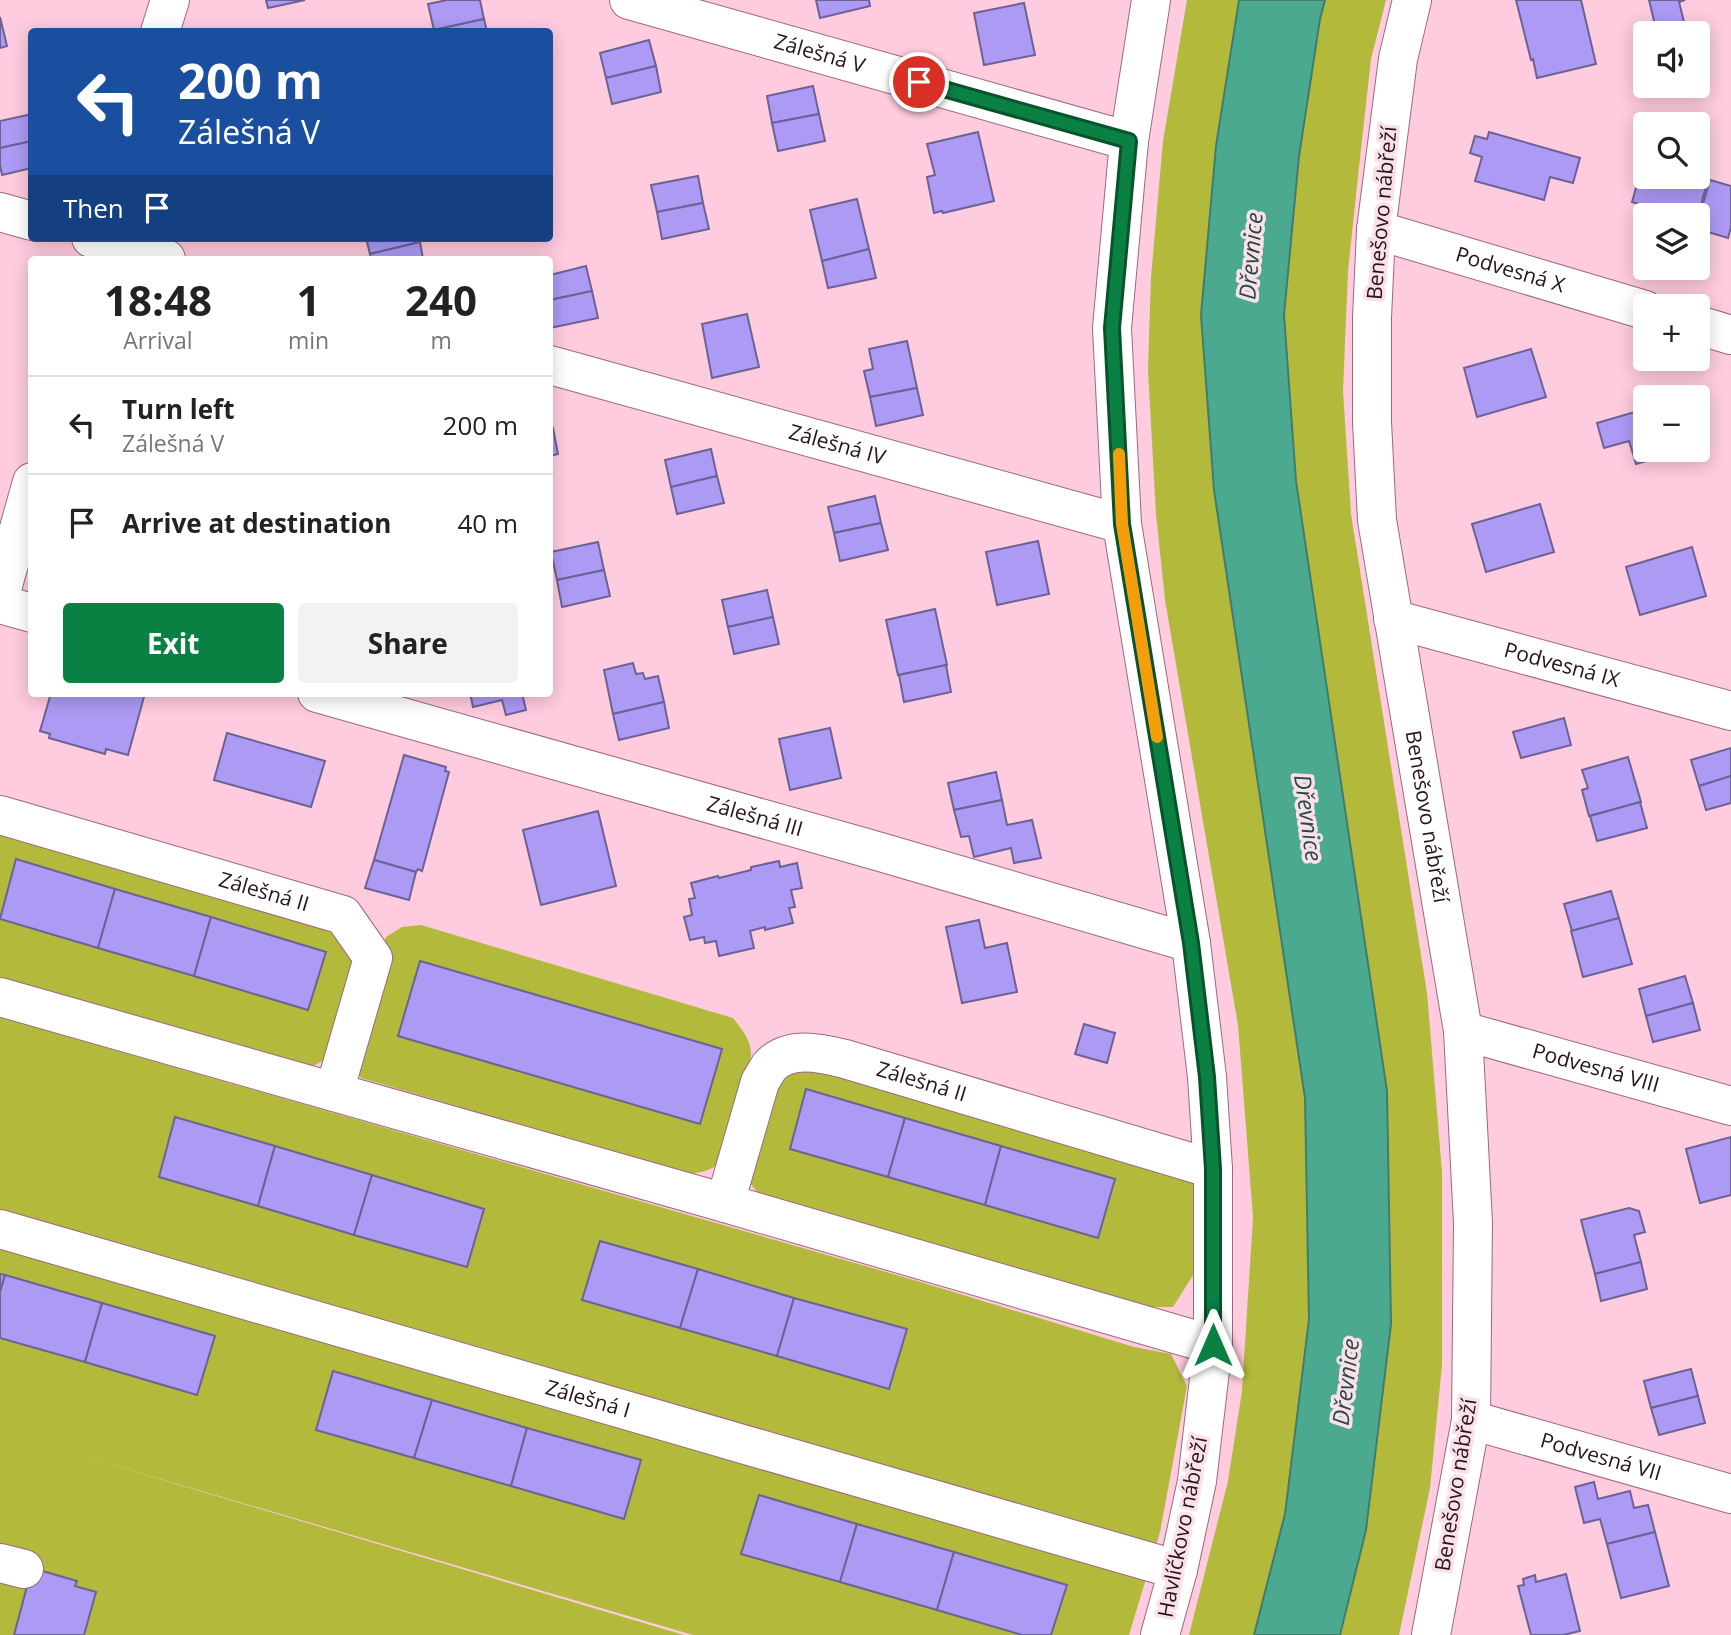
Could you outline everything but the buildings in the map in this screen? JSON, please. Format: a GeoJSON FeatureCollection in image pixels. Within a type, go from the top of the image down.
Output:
{"type":"FeatureCollection","features":[{"type":"Feature","properties":{"kind":"street"},"geometry":{"type":"LineString","coordinates":[[161,28],[170,0]]}},
{"type":"Feature","properties":{"kind":"street","name":"Zálešná V"},"geometry":{"type":"LineString","coordinates":[[629,0],[1129,141]]}},
{"type":"Feature","properties":{"kind":"street","name":"Havlíčkovo nábřeží"},"geometry":{"type":"LineString","coordinates":[[1151,0],[1129,141],[1112,328],[1122,524],[1191,943],[1207,1077],[1213,1169],[1213,1345],[1197,1480],[1178,1570],[1160,1635]]}},
{"type":"Feature","properties":{"kind":"street","name":"Benešovo nábřeží"},"geometry":{"type":"LineString","coordinates":[[1412,0],[1398,60],[1376,230],[1372,318],[1372,422],[1377,520],[1463,1031],[1473,1223],[1471,1420],[1430,1635]]}},
{"type":"Feature","properties":{"kind":"street"},"geometry":{"type":"LineString","coordinates":[[0,212],[28,220]]}},
{"type":"Feature","properties":{"kind":"street","name":"Podvesná X"},"geometry":{"type":"LineString","coordinates":[[1376,230],[1633,306]]}},
{"type":"Feature","properties":{"kind":"street"},"geometry":{"type":"LineString","coordinates":[[96,244],[152,256]]}},
{"type":"Feature","properties":{"kind":"street"},"geometry":{"type":"LineString","coordinates":[[1710,329],[1731,335]]}},
{"type":"Feature","properties":{"kind":"street","name":"Zálešná IV"},"geometry":{"type":"LineString","coordinates":[[553,366],[1122,524]]}},
{"type":"Feature","properties":{"kind":"street"},"geometry":{"type":"LineString","coordinates":[[0,596],[28,496]]}},
{"type":"Feature","properties":{"kind":"street"},"geometry":{"type":"LineString","coordinates":[[0,604],[28,612]]}},
{"type":"Feature","properties":{"kind":"street","name":"Podvesná IX"},"geometry":{"type":"LineString","coordinates":[[1393,619],[1731,711]]}},
{"type":"Feature","properties":{"kind":"street","name":"Zálešná III"},"geometry":{"type":"LineString","coordinates":[[331,697],[877,850],[1191,943]]}},
{"type":"Feature","properties":{"kind":"street","name":"Zálešná II"},"geometry":{"type":"LineString","coordinates":[[0,816],[343,915],[373,958],[334,1092]]}},
{"type":"Feature","properties":{"kind":"street"},"geometry":{"type":"LineString","coordinates":[[0,997],[1213,1345]]}},
{"type":"Feature","properties":{"kind":"street","name":"Podvesná VIII"},"geometry":{"type":"LineString","coordinates":[[1463,1031],[1731,1106]]}},
{"type":"Feature","properties":{"kind":"street","name":"Zálešná II"},"geometry":{"type":"LineString","coordinates":[[725,1203],[760,1082],[771,1066],[781,1059],[807,1051],[845,1059],[1213,1169]]}},
{"type":"Feature","properties":{"kind":"street","name":"Zálešná I"},"geometry":{"type":"LineString","coordinates":[[0,1229],[1178,1570]]}},
{"type":"Feature","properties":{"kind":"street","name":"Podvesná VII"},"geometry":{"type":"LineString","coordinates":[[1471,1420],[1731,1494]]}},
{"type":"Feature","properties":{"kind":"shaded area"},"geometry":{"type":"Polygon","coordinates":[[[1187,0],[1386,0],[1371,59],[1358,176],[1348,271],[1343,391],[1351,514],[1427,993],[1442,1172],[1442,1365],[1430,1488],[1399,1635],[1189,1635],[1228,1481],[1242,1391],[1253,1217],[1238,1025],[1165,600],[1156,514],[1148,370],[1151,277],[1163,141],[1187,0]]]}},
{"type":"Feature","properties":{"kind":"shaded area"},"geometry":{"type":"Polygon","coordinates":[[[0,831],[338,932],[356,958],[326,1059],[306,1066],[0,978],[0,831]]]}},
{"type":"Feature","properties":{"kind":"shaded area"},"geometry":{"type":"Polygon","coordinates":[[[421,925],[733,1018],[749,1043],[751,1052],[734,1127],[720,1162],[710,1169],[690,1174],[361,1078],[351,1059],[386,937],[402,927],[421,925]]]}},
{"type":"Feature","properties":{"kind":"shaded area"},"geometry":{"type":"Polygon","coordinates":[[[0,1017],[914,1280],[1134,1347],[1171,1354],[1187,1386],[1160,1532],[1129,1635],[693,1635],[72,1453],[684,1635],[0,1635],[0,1017]]]}},
{"type":"Feature","properties":{"kind":"shaded area"},"geometry":{"type":"Polygon","coordinates":[[[803,1064],[1193,1183],[1195,1272],[1173,1307],[1135,1307],[764,1197],[749,1182],[783,1072],[803,1064]]]}},
{"type":"Feature","properties":{"kind":"water","name":"Dřevnice"},"geometry":{"type":"Polygon","coordinates":[[[1239,0],[1325,0],[1299,156],[1284,315],[1296,481],[1387,1091],[1391,1324],[1366,1530],[1340,1635],[1254,1635],[1285,1514],[1309,1319],[1305,1098],[1214,490],[1201,315],[1216,146],[1239,0]]]}},
{"type":"Feature","properties":{"kind":"slow traffic"},"geometry":{"type":"LineString","coordinates":[[1119,454],[1122,524],[1157,737]]}},
{"type":"Feature","properties":{"kind":"route"},"geometry":{"type":"LineString","coordinates":[[919,82],[1129,141],[1112,328],[1122,524],[1191,943],[1207,1077],[1213,1169],[1213,1345]]}}]}
